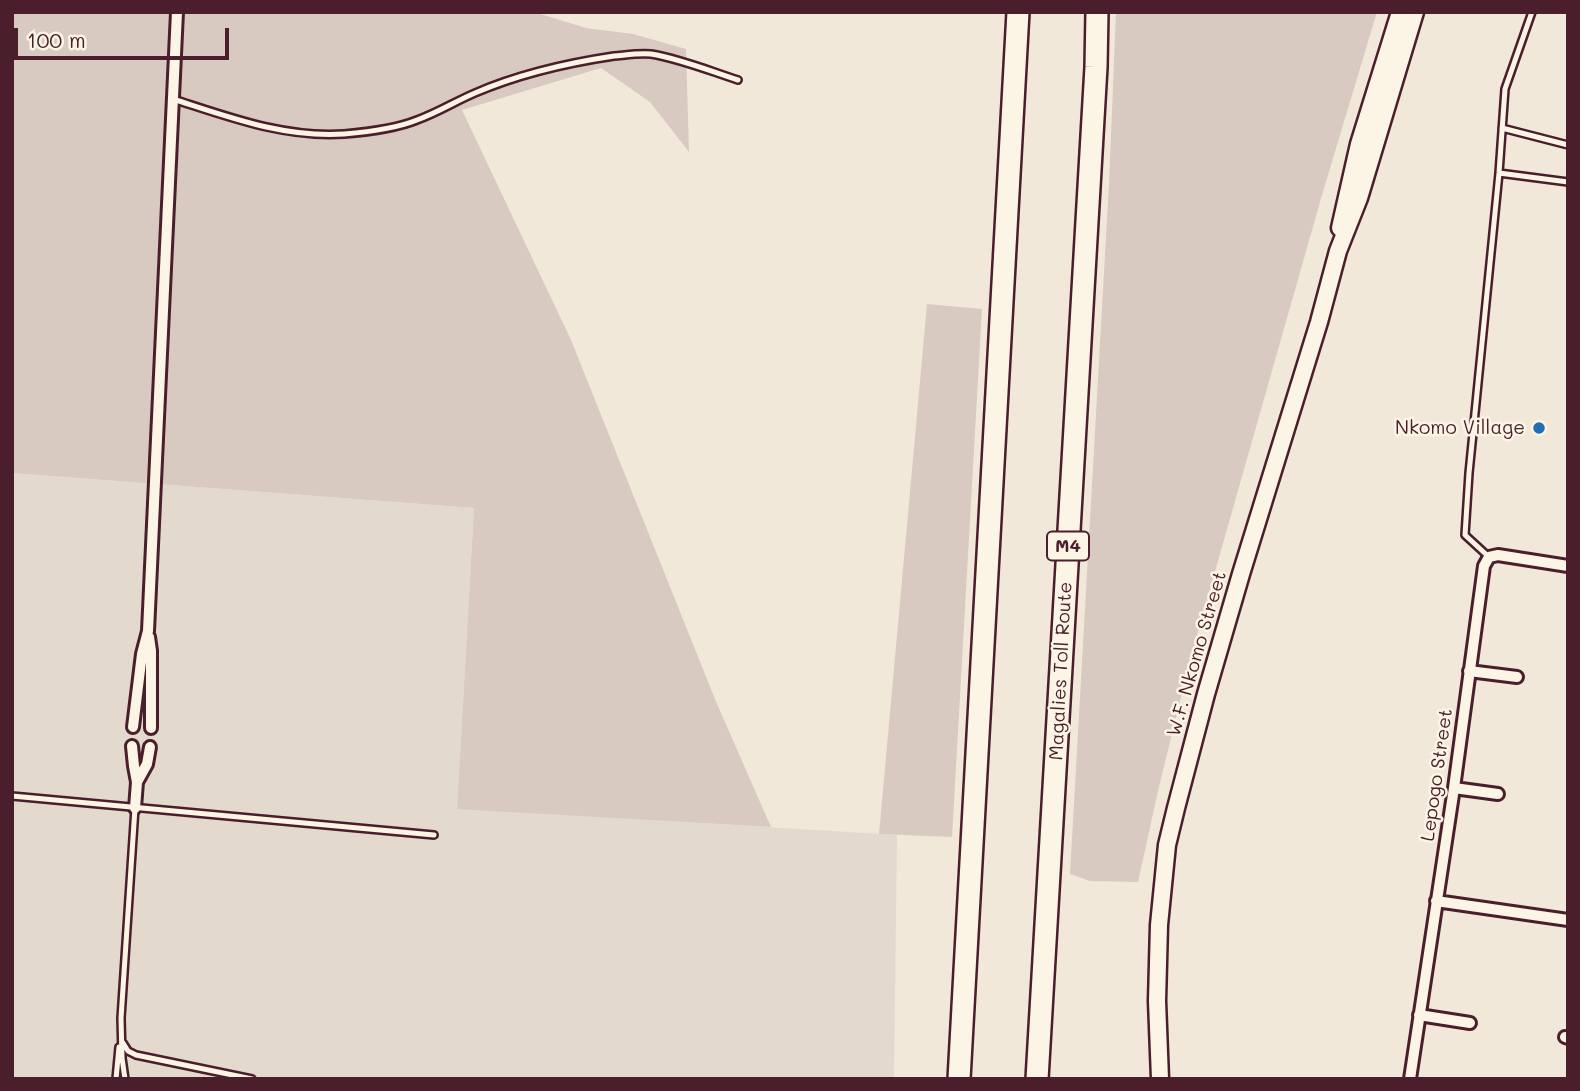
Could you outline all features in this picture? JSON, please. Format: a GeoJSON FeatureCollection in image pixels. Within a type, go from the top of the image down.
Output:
{"type":"FeatureCollection","features":[{"type":"Feature","properties":{"kind":"highway"},"geometry":{"type":"LineString","coordinates":[[959,1079],[1017,12]]}},
{"type":"Feature","properties":{"kind":"highway","name":"Magalies Toll Route"},"geometry":{"type":"LineString","coordinates":[[1037,1079],[1098,12]]}},
{"type":"Feature","properties":{"kind":"main road","name":"W.F. Nkomo Street"},"geometry":{"type":"LineString","coordinates":[[1338,251],[1339,232],[1350,181],[1368,111],[1399,12]]}},
{"type":"Feature","properties":{"kind":"main road","name":"W.F. Nkomo Street"},"geometry":{"type":"LineString","coordinates":[[1160,1079],[1158,937],[1167,845],[1206,694],[1338,251],[1359,198],[1415,12]]}},
{"type":"Feature","properties":{"kind":"street"},"geometry":{"type":"LineString","coordinates":[[151,728],[151,652],[148,631],[177,12]]}},
{"type":"Feature","properties":{"kind":"street"},"geometry":{"type":"LineString","coordinates":[[1489,557],[1497,555],[1568,566]]}},
{"type":"Feature","properties":{"kind":"street","name":"Lepogo Street"},"geometry":{"type":"LineString","coordinates":[[1410,1079],[1454,788],[1481,582],[1489,557]]}},
{"type":"Feature","properties":{"kind":"street"},"geometry":{"type":"LineString","coordinates":[[133,727],[142,654],[148,631]]}},
{"type":"Feature","properties":{"kind":"street"},"geometry":{"type":"LineString","coordinates":[[1469,671],[1517,677]]}},
{"type":"Feature","properties":{"kind":"street"},"geometry":{"type":"LineString","coordinates":[[132,746],[138,782]]}},
{"type":"Feature","properties":{"kind":"street"},"geometry":{"type":"LineString","coordinates":[[135,808],[138,782],[147,764],[150,747]]}},
{"type":"Feature","properties":{"kind":"street"},"geometry":{"type":"LineString","coordinates":[[1454,788],[1498,794]]}},
{"type":"Feature","properties":{"kind":"street"},"geometry":{"type":"LineString","coordinates":[[1436,901],[1568,920]]}},
{"type":"Feature","properties":{"kind":"street"},"geometry":{"type":"LineString","coordinates":[[1419,1015],[1470,1023]]}},
{"type":"Feature","properties":{"kind":"lane"},"geometry":{"type":"LineString","coordinates":[[1489,557],[1465,535],[1469,473],[1505,89],[1532,12]]}},
{"type":"Feature","properties":{"kind":"lane"},"geometry":{"type":"LineString","coordinates":[[173,99],[270,129],[313,134],[345,134],[416,121],[478,92],[530,74],[587,60],[648,54],[738,80]]}},
{"type":"Feature","properties":{"kind":"lane"},"geometry":{"type":"LineString","coordinates":[[1502,128],[1568,145]]}},
{"type":"Feature","properties":{"kind":"lane"},"geometry":{"type":"LineString","coordinates":[[1499,173],[1568,182]]}},
{"type":"Feature","properties":{"kind":"lane"},"geometry":{"type":"LineString","coordinates":[[12,796],[434,835]]}},
{"type":"Feature","properties":{"kind":"lane"},"geometry":{"type":"LineString","coordinates":[[116,1079],[135,808]]}},
{"type":"Feature","properties":{"kind":"lane"},"geometry":{"type":"LineString","coordinates":[[121,1018],[125,1079]]}},
{"type":"Feature","properties":{"kind":"lane"},"geometry":{"type":"LineString","coordinates":[[122,1042],[128,1051],[136,1055],[252,1079]]}},
{"type":"Feature","properties":{"kind":"shaded area"},"geometry":{"type":"Polygon","coordinates":[[[12,12],[534,12],[586,28],[633,34],[686,49],[689,152],[650,102],[601,68],[462,110],[571,340],[717,704],[771,827],[457,809],[474,508],[12,473],[12,12]]]}},
{"type":"Feature","properties":{"kind":"shaded area"},"geometry":{"type":"Polygon","coordinates":[[[1116,12],[1377,12],[1191,656],[1138,882],[1090,881],[1070,874],[1109,184],[1116,12]]]}},
{"type":"Feature","properties":{"kind":"shaded area"},"geometry":{"type":"Polygon","coordinates":[[[927,304],[982,309],[952,837],[879,834],[927,304]]]}},
{"type":"Feature","properties":{"kind":"shaded area"},"geometry":{"type":"Polygon","coordinates":[[[12,473],[474,508],[457,808],[897,835],[894,1079],[12,1079],[12,473]]]}},
{"type":"Feature","properties":{"kind":"place","name":"Nkomo Village"},"geometry":{"type":"Point","coordinates":[1539,428]}}]}
